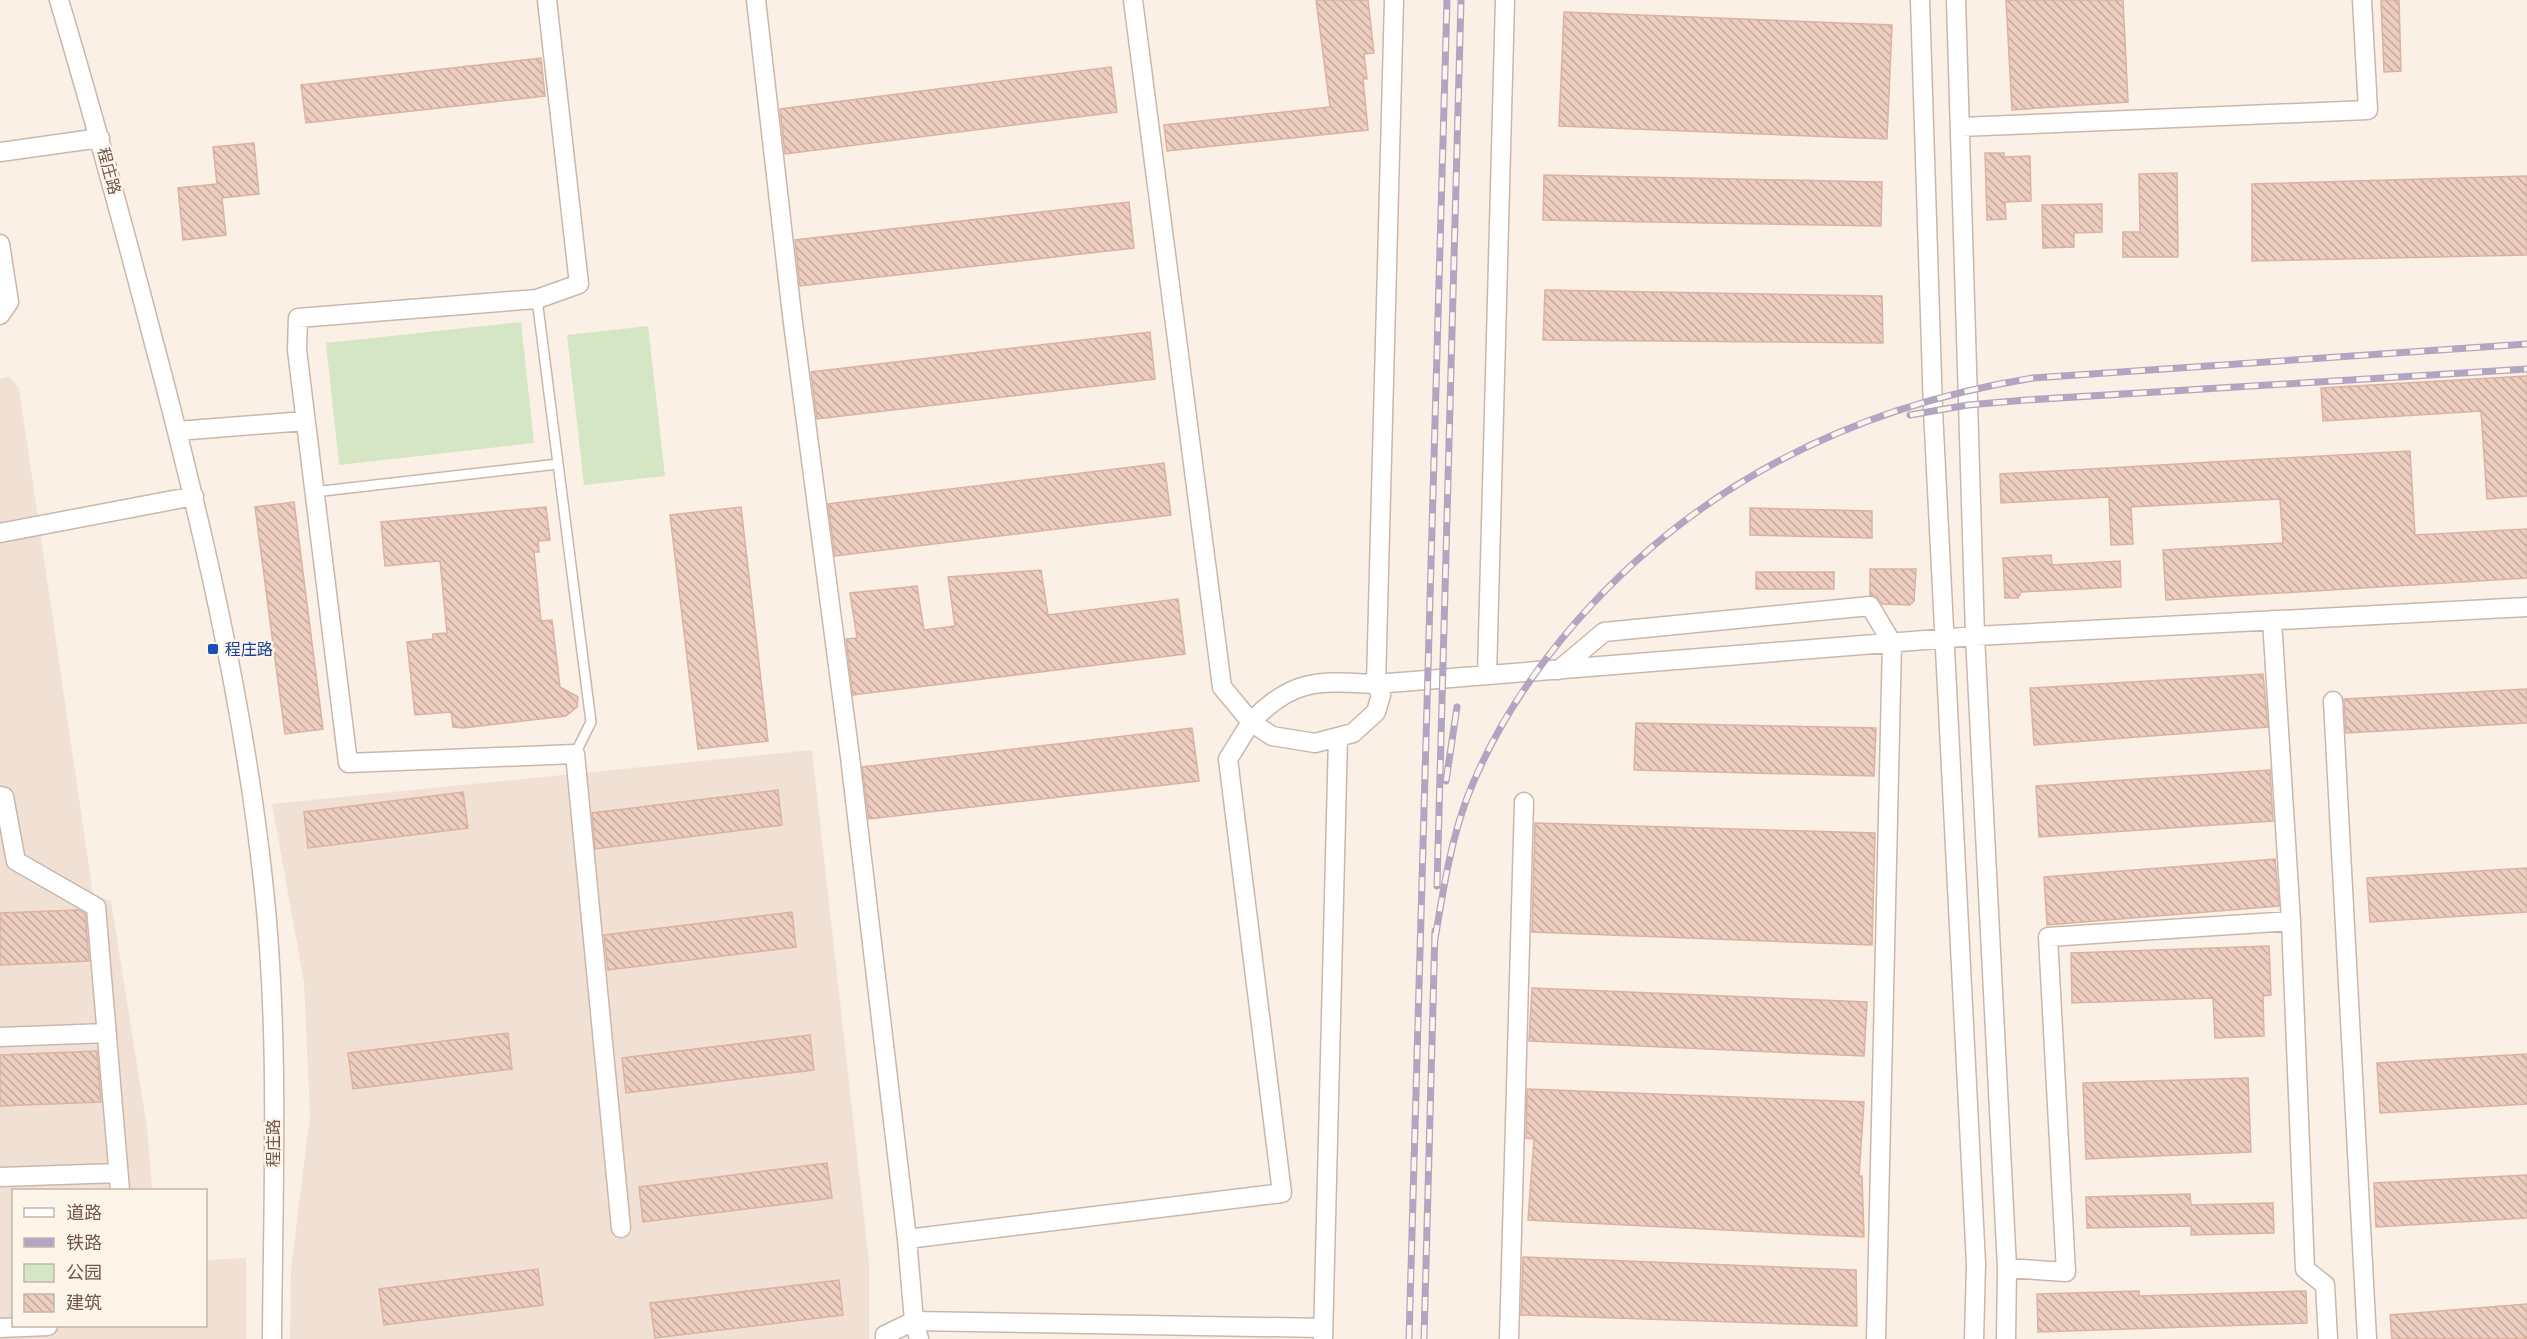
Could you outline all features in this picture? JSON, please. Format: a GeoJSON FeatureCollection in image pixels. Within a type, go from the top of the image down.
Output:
{"type":"FeatureCollection","features":[{"type":"Feature","properties":{"kind":"street","name":"程庄路"},"geometry":{"type":"LineString","coordinates":[[59,0],[100,138],[194,496],[226,642],[263,880],[271,984],[272,1339]]}},
{"type":"Feature","properties":{"kind":"street"},"geometry":{"type":"LineString","coordinates":[[547,0],[579,284],[537,299],[298,318],[297,350],[348,763],[575,754],[621,1228]]}},
{"type":"Feature","properties":{"kind":"street"},"geometry":{"type":"LineString","coordinates":[[756,0],[792,315],[850,757],[907,1239],[914,1321],[919,1339]]}},
{"type":"Feature","properties":{"kind":"street"},"geometry":{"type":"LineString","coordinates":[[1133,0],[1222,687],[1251,722],[1272,736],[1315,743],[1353,733],[1376,712],[1382,695],[1376,684],[1394,0]]}},
{"type":"Feature","properties":{"kind":"street"},"geometry":{"type":"LineString","coordinates":[[1486,675],[1505,0]]}},
{"type":"Feature","properties":{"kind":"street"},"geometry":{"type":"LineString","coordinates":[[1920,0],[1933,410],[1976,1264],[1974,1339]]}},
{"type":"Feature","properties":{"kind":"street"},"geometry":{"type":"LineString","coordinates":[[1956,0],[1974,636],[2007,1269],[2006,1339]]}},
{"type":"Feature","properties":{"kind":"street"},"geometry":{"type":"LineString","coordinates":[[1960,127],[2368,110],[2362,0]]}},
{"type":"Feature","properties":{"kind":"street"},"geometry":{"type":"LineString","coordinates":[[0,152],[100,138]]}},
{"type":"Feature","properties":{"kind":"street"},"geometry":{"type":"LineString","coordinates":[[0,244],[9,302],[0,315]]}},
{"type":"Feature","properties":{"kind":"street"},"geometry":{"type":"LineString","coordinates":[[177,431],[305,421]]}},
{"type":"Feature","properties":{"kind":"street"},"geometry":{"type":"LineString","coordinates":[[0,533],[194,496]]}},
{"type":"Feature","properties":{"kind":"street"},"geometry":{"type":"LineString","coordinates":[[1559,670],[1604,632],[1870,606],[1892,643],[1876,1339]]}},
{"type":"Feature","properties":{"kind":"street"},"geometry":{"type":"LineString","coordinates":[[907,1239],[1282,1193],[1228,759],[1251,722],[1271,701],[1299,687],[1323,682],[1376,684],[1974,636],[2527,607]]}},
{"type":"Feature","properties":{"kind":"street"},"geometry":{"type":"LineString","coordinates":[[2272,620],[2290,921],[2305,1269],[2325,1285],[2328,1339]]}},
{"type":"Feature","properties":{"kind":"street"},"geometry":{"type":"LineString","coordinates":[[2333,701],[2367,1339]]}},
{"type":"Feature","properties":{"kind":"street"},"geometry":{"type":"LineString","coordinates":[[885,1339],[885,1335],[914,1321],[1323,1334],[1338,736]]}},
{"type":"Feature","properties":{"kind":"street"},"geometry":{"type":"LineString","coordinates":[[0,796],[4,798],[16,861],[96,907],[119,1182],[0,1177]]}},
{"type":"Feature","properties":{"kind":"street"},"geometry":{"type":"LineString","coordinates":[[1509,1339],[1524,802]]}},
{"type":"Feature","properties":{"kind":"street"},"geometry":{"type":"LineString","coordinates":[[2007,1269],[2066,1272],[2048,937],[2290,921]]}},
{"type":"Feature","properties":{"kind":"street"},"geometry":{"type":"LineString","coordinates":[[0,1037],[106,1033]]}},
{"type":"Feature","properties":{"kind":"street"},"geometry":{"type":"LineString","coordinates":[[0,1328],[24,1327]]}},
{"type":"Feature","properties":{"kind":"lane"},"geometry":{"type":"LineString","coordinates":[[537,299],[591,722],[575,754]]}},
{"type":"Feature","properties":{"kind":"lane"},"geometry":{"type":"LineString","coordinates":[[314,492],[558,464]]}},
{"type":"Feature","properties":{"kind":"shaded area"},"geometry":{"type":"Polygon","coordinates":[[[9,377],[19,388],[93,894],[111,901],[147,1128],[152,1189],[12,1189],[12,1327],[207,1327],[207,1260],[246,1258],[246,1339],[0,1339],[0,379],[9,377]]]}},
{"type":"Feature","properties":{"kind":"shaded area"},"geometry":{"type":"Polygon","coordinates":[[[812,750],[869,1261],[869,1339],[290,1339],[291,1270],[310,1115],[304,982],[272,804],[812,750]]]}},
{"type":"Feature","properties":{"kind":"green space"},"geometry":{"type":"Polygon","coordinates":[[[521,322],[534,443],[339,465],[326,343],[521,322]]]}},
{"type":"Feature","properties":{"kind":"green space"},"geometry":{"type":"Polygon","coordinates":[[[648,326],[665,476],[584,485],[567,335],[648,326]]]}},
{"type":"Feature","properties":{"kind":"building"},"geometry":{"type":"Polygon","coordinates":[[[1316,0],[1368,0],[1374,53],[1364,54],[1367,79],[1363,79],[1368,130],[1167,151],[1164,125],[1330,107],[1316,0]]]}},
{"type":"Feature","properties":{"kind":"building"},"geometry":{"type":"Polygon","coordinates":[[[2006,0],[2123,0],[2128,102],[2012,110],[2006,0]]]}},
{"type":"Feature","properties":{"kind":"building"},"geometry":{"type":"Polygon","coordinates":[[[2381,0],[2399,0],[2401,71],[2384,72],[2381,0]]]}},
{"type":"Feature","properties":{"kind":"building"},"geometry":{"type":"Polygon","coordinates":[[[1564,12],[1892,25],[1887,139],[1559,126],[1564,12]]]}},
{"type":"Feature","properties":{"kind":"building"},"geometry":{"type":"Polygon","coordinates":[[[541,58],[545,96],[306,123],[301,85],[541,58]]]}},
{"type":"Feature","properties":{"kind":"building"},"geometry":{"type":"Polygon","coordinates":[[[1111,67],[1117,112],[785,154],[780,109],[1111,67]]]}},
{"type":"Feature","properties":{"kind":"building"},"geometry":{"type":"Polygon","coordinates":[[[254,143],[259,194],[222,198],[226,235],[183,240],[178,188],[217,184],[213,147],[254,143]]]}},
{"type":"Feature","properties":{"kind":"building"},"geometry":{"type":"Polygon","coordinates":[[[1985,153],[2004,153],[2004,157],[2030,156],[2031,201],[2005,202],[2006,219],[1987,220],[1985,153]]]}},
{"type":"Feature","properties":{"kind":"building"},"geometry":{"type":"Polygon","coordinates":[[[2177,173],[2178,257],[2123,257],[2123,232],[2140,232],[2139,174],[2177,173]]]}},
{"type":"Feature","properties":{"kind":"building"},"geometry":{"type":"Polygon","coordinates":[[[1544,175],[1882,182],[1881,226],[1543,220],[1544,175]]]}},
{"type":"Feature","properties":{"kind":"building"},"geometry":{"type":"Polygon","coordinates":[[[2527,176],[2527,255],[2252,261],[2252,184],[2527,176]]]}},
{"type":"Feature","properties":{"kind":"building"},"geometry":{"type":"Polygon","coordinates":[[[1129,202],[1134,248],[800,286],[795,240],[1129,202]]]}},
{"type":"Feature","properties":{"kind":"building"},"geometry":{"type":"Polygon","coordinates":[[[2102,204],[2102,232],[2074,233],[2074,247],[2043,248],[2042,205],[2102,204]]]}},
{"type":"Feature","properties":{"kind":"building"},"geometry":{"type":"Polygon","coordinates":[[[1545,290],[1882,296],[1883,343],[1543,340],[1545,290]]]}},
{"type":"Feature","properties":{"kind":"building"},"geometry":{"type":"Polygon","coordinates":[[[1150,332],[1155,379],[817,419],[811,372],[1150,332]]]}},
{"type":"Feature","properties":{"kind":"building"},"geometry":{"type":"Polygon","coordinates":[[[2527,376],[2527,496],[2487,499],[2481,411],[2323,421],[2321,388],[2527,376]]]}},
{"type":"Feature","properties":{"kind":"building"},"geometry":{"type":"Polygon","coordinates":[[[2410,451],[2415,535],[2527,529],[2527,578],[2166,600],[2163,550],[2283,543],[2280,499],[2131,507],[2133,544],[2111,545],[2109,497],[2001,503],[2000,474],[2410,451]]]}},
{"type":"Feature","properties":{"kind":"building"},"geometry":{"type":"Polygon","coordinates":[[[1164,463],[1171,515],[835,556],[828,504],[1164,463]]]}},
{"type":"Feature","properties":{"kind":"building"},"geometry":{"type":"Polygon","coordinates":[[[294,502],[323,729],[285,734],[255,507],[294,502]]]}},
{"type":"Feature","properties":{"kind":"building"},"geometry":{"type":"Polygon","coordinates":[[[546,507],[550,540],[538,541],[539,552],[534,552],[541,621],[552,620],[560,687],[578,697],[577,707],[566,716],[463,728],[453,727],[451,712],[415,715],[407,642],[433,639],[433,634],[447,633],[440,561],[385,566],[381,522],[546,507]]]}},
{"type":"Feature","properties":{"kind":"building"},"geometry":{"type":"Polygon","coordinates":[[[741,507],[768,741],[698,749],[670,515],[741,507]]]}},
{"type":"Feature","properties":{"kind":"building"},"geometry":{"type":"Polygon","coordinates":[[[1750,508],[1872,511],[1872,538],[1750,535],[1750,508]]]}},
{"type":"Feature","properties":{"kind":"building"},"geometry":{"type":"Polygon","coordinates":[[[2051,555],[2052,565],[2120,561],[2121,587],[2021,592],[2018,598],[2005,598],[2003,558],[2051,555]]]}},
{"type":"Feature","properties":{"kind":"building"},"geometry":{"type":"Polygon","coordinates":[[[1870,569],[1916,569],[1914,601],[1910,605],[1882,604],[1876,596],[1870,595],[1870,569]]]}},
{"type":"Feature","properties":{"kind":"building"},"geometry":{"type":"Polygon","coordinates":[[[1041,570],[1048,615],[1178,599],[1185,654],[853,695],[846,639],[857,638],[850,593],[917,586],[924,630],[955,626],[948,577],[1041,570]]]}},
{"type":"Feature","properties":{"kind":"building"},"geometry":{"type":"Polygon","coordinates":[[[1756,572],[1834,572],[1834,589],[1756,589],[1756,572]]]}},
{"type":"Feature","properties":{"kind":"building"},"geometry":{"type":"Polygon","coordinates":[[[2263,674],[2268,727],[2034,745],[2030,688],[2263,674]]]}},
{"type":"Feature","properties":{"kind":"building"},"geometry":{"type":"Polygon","coordinates":[[[2527,689],[2527,723],[2346,733],[2344,699],[2527,689]]]}},
{"type":"Feature","properties":{"kind":"building"},"geometry":{"type":"Polygon","coordinates":[[[1636,723],[1876,728],[1874,776],[1634,770],[1636,723]]]}},
{"type":"Feature","properties":{"kind":"building"},"geometry":{"type":"Polygon","coordinates":[[[1192,728],[1199,781],[869,819],[862,767],[1192,728]]]}},
{"type":"Feature","properties":{"kind":"building"},"geometry":{"type":"Polygon","coordinates":[[[2270,770],[2273,821],[2039,837],[2036,786],[2270,770]]]}},
{"type":"Feature","properties":{"kind":"building"},"geometry":{"type":"Polygon","coordinates":[[[778,790],[782,825],[595,849],[592,813],[778,790]]]}},
{"type":"Feature","properties":{"kind":"building"},"geometry":{"type":"Polygon","coordinates":[[[463,792],[468,828],[308,848],[304,812],[463,792]]]}},
{"type":"Feature","properties":{"kind":"building"},"geometry":{"type":"Polygon","coordinates":[[[1535,823],[1875,833],[1872,945],[1532,932],[1535,823]]]}},
{"type":"Feature","properties":{"kind":"building"},"geometry":{"type":"Polygon","coordinates":[[[2275,859],[2279,906],[2047,925],[2044,877],[2275,859]]]}},
{"type":"Feature","properties":{"kind":"building"},"geometry":{"type":"Polygon","coordinates":[[[2527,868],[2527,912],[2370,922],[2367,878],[2527,868]]]}},
{"type":"Feature","properties":{"kind":"building"},"geometry":{"type":"Polygon","coordinates":[[[79,910],[85,914],[89,961],[0,965],[0,913],[79,910]]]}},
{"type":"Feature","properties":{"kind":"building"},"geometry":{"type":"Polygon","coordinates":[[[792,912],[796,947],[608,970],[604,935],[792,912]]]}},
{"type":"Feature","properties":{"kind":"building"},"geometry":{"type":"Polygon","coordinates":[[[2269,946],[2271,995],[2263,996],[2264,1036],[2215,1038],[2213,998],[2072,1003],[2071,953],[2269,946]]]}},
{"type":"Feature","properties":{"kind":"building"},"geometry":{"type":"Polygon","coordinates":[[[1532,988],[1867,1002],[1864,1056],[1529,1041],[1532,988]]]}},
{"type":"Feature","properties":{"kind":"building"},"geometry":{"type":"Polygon","coordinates":[[[508,1033],[512,1069],[353,1089],[348,1053],[508,1033]]]}},
{"type":"Feature","properties":{"kind":"building"},"geometry":{"type":"Polygon","coordinates":[[[810,1035],[814,1070],[626,1093],[622,1058],[810,1035]]]}},
{"type":"Feature","properties":{"kind":"building"},"geometry":{"type":"Polygon","coordinates":[[[97,1051],[101,1102],[0,1106],[0,1055],[97,1051]]]}},
{"type":"Feature","properties":{"kind":"building"},"geometry":{"type":"Polygon","coordinates":[[[2527,1054],[2527,1104],[2380,1113],[2377,1063],[2527,1054]]]}},
{"type":"Feature","properties":{"kind":"building"},"geometry":{"type":"Polygon","coordinates":[[[2248,1078],[2251,1152],[2086,1159],[2083,1083],[2248,1078]]]}},
{"type":"Feature","properties":{"kind":"building"},"geometry":{"type":"Polygon","coordinates":[[[1527,1089],[1864,1102],[1859,1176],[1862,1176],[1864,1237],[1528,1220],[1534,1139],[1526,1138],[1527,1089]]]}},
{"type":"Feature","properties":{"kind":"building"},"geometry":{"type":"Polygon","coordinates":[[[827,1163],[832,1198],[643,1222],[639,1187],[827,1163]]]}},
{"type":"Feature","properties":{"kind":"building"},"geometry":{"type":"Polygon","coordinates":[[[2527,1175],[2527,1218],[2376,1227],[2374,1183],[2527,1175]]]}},
{"type":"Feature","properties":{"kind":"building"},"geometry":{"type":"Polygon","coordinates":[[[2190,1194],[2191,1205],[2273,1203],[2274,1233],[2191,1235],[2191,1226],[2087,1228],[2086,1197],[2190,1194]]]}},
{"type":"Feature","properties":{"kind":"building"},"geometry":{"type":"Polygon","coordinates":[[[1523,1257],[1856,1270],[1857,1326],[1521,1315],[1523,1257]]]}},
{"type":"Feature","properties":{"kind":"building"},"geometry":{"type":"Polygon","coordinates":[[[538,1269],[543,1305],[384,1325],[379,1289],[538,1269]]]}},
{"type":"Feature","properties":{"kind":"building"},"geometry":{"type":"Polygon","coordinates":[[[839,1280],[843,1315],[655,1338],[650,1303],[839,1280]]]}},
{"type":"Feature","properties":{"kind":"building"},"geometry":{"type":"Polygon","coordinates":[[[2139,1291],[2139,1296],[2306,1291],[2307,1323],[2038,1332],[2037,1294],[2139,1291]]]}},
{"type":"Feature","properties":{"kind":"building"},"geometry":{"type":"Polygon","coordinates":[[[2527,1304],[2527,1339],[2392,1339],[2390,1315],[2527,1304]]]}},
{"type":"Feature","properties":{"kind":"railway"},"geometry":{"type":"LineString","coordinates":[[1409,1339],[1447,0]]}},
{"type":"Feature","properties":{"kind":"railway"},"geometry":{"type":"LineString","coordinates":[[1437,886],[1461,0]]}},
{"type":"Feature","properties":{"kind":"railway"},"geometry":{"type":"LineString","coordinates":[[1435,939],[1444,885],[1467,798],[1500,728],[1543,663],[1576,622],[1623,573],[1673,530],[1726,492],[1782,459],[1841,432],[1903,409],[1967,391],[2033,378],[2527,344]]}},
{"type":"Feature","properties":{"kind":"railway"},"geometry":{"type":"LineString","coordinates":[[1910,415],[1968,405],[2026,400],[2527,369]]}},
{"type":"Feature","properties":{"kind":"railway"},"geometry":{"type":"LineString","coordinates":[[1446,781],[1457,707]]}},
{"type":"Feature","properties":{"kind":"railway"},"geometry":{"type":"LineString","coordinates":[[1424,1339],[1435,931]]}},
{"type":"Feature","properties":{"kind":"place","name":"程庄路"},"geometry":{"type":"Point","coordinates":[213,649]}}]}
